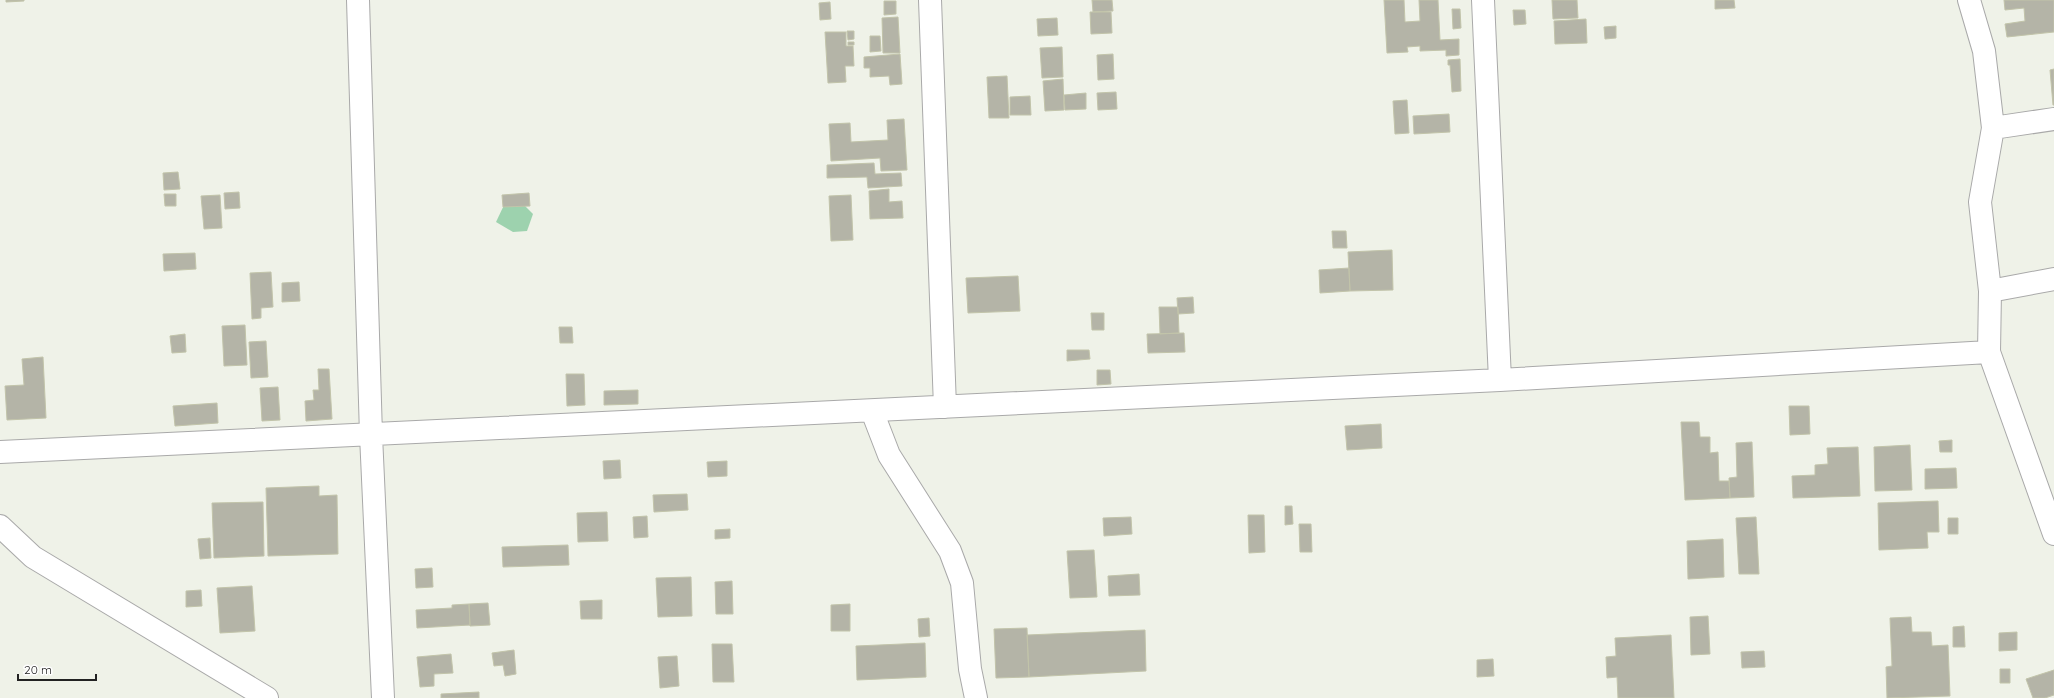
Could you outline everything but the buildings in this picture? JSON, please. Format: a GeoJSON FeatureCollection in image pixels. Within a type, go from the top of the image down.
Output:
{"type":"FeatureCollection","features":[{"type":"Feature","properties":{"kind":"street"},"geometry":{"type":"LineString","coordinates":[[358,0],[371,435],[383,698]]}},
{"type":"Feature","properties":{"kind":"street"},"geometry":{"type":"LineString","coordinates":[[930,0],[945,407]]}},
{"type":"Feature","properties":{"kind":"street"},"geometry":{"type":"LineString","coordinates":[[1482,0],[1500,380]]}},
{"type":"Feature","properties":{"kind":"street"},"geometry":{"type":"LineString","coordinates":[[1969,0],[1984,50],[1993,128],[1980,202],[1990,291],[1989,352],[2054,534]]}},
{"type":"Feature","properties":{"kind":"street"},"geometry":{"type":"LineString","coordinates":[[1993,128],[2054,119]]}},
{"type":"Feature","properties":{"kind":"street"},"geometry":{"type":"LineString","coordinates":[[1990,291],[2054,280]]}},
{"type":"Feature","properties":{"kind":"street"},"geometry":{"type":"LineString","coordinates":[[0,452],[1500,380],[1989,352]]}},
{"type":"Feature","properties":{"kind":"street"},"geometry":{"type":"LineString","coordinates":[[872,411],[889,455],[950,551],[962,583],[970,669],[976,698]]}},
{"type":"Feature","properties":{"kind":"street"},"geometry":{"type":"LineString","coordinates":[[0,526],[33,557],[267,698]]}},
{"type":"Feature","properties":{"kind":"green space"},"geometry":{"type":"Polygon","coordinates":[[[521,202],[533,214],[527,231],[513,232],[496,222],[505,203],[521,202]]]}}]}
